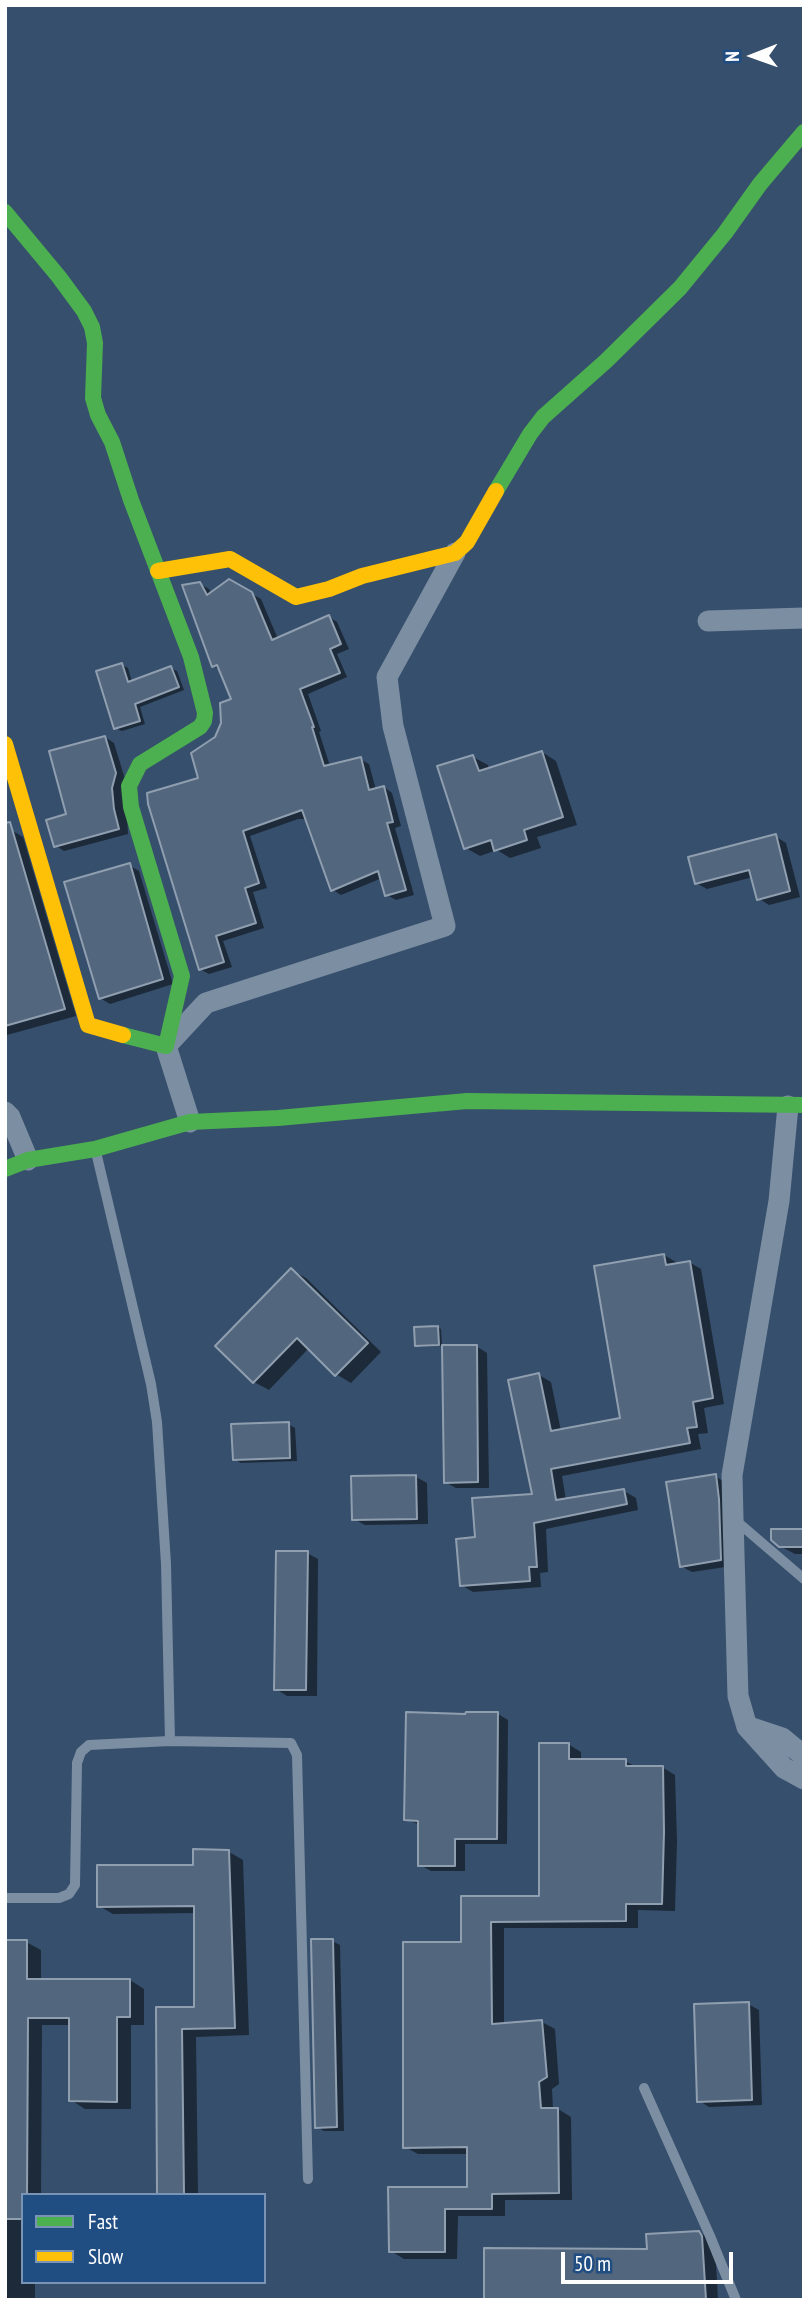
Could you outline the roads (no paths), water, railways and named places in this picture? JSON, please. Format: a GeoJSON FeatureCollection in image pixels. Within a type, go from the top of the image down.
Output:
{"type":"FeatureCollection","features":[{"type":"Feature","properties":{"kind":"street"},"geometry":{"type":"LineString","coordinates":[[166,1046],[206,1003],[445,926],[393,726],[387,677],[455,553],[467,542],[530,434],[543,417],[606,361],[680,288],[804,132]]}},
{"type":"Feature","properties":{"kind":"street"},"geometry":{"type":"LineString","coordinates":[[5,212],[59,276],[92,327],[95,343],[93,398],[98,415],[112,442],[131,500],[191,657],[205,713],[200,726],[140,764],[129,786],[131,807],[182,976],[166,1046],[190,1122]]}},
{"type":"Feature","properties":{"kind":"street"},"geometry":{"type":"LineString","coordinates":[[158,571],[230,559],[296,597],[329,589],[362,576],[455,553]]}},
{"type":"Feature","properties":{"kind":"street"},"geometry":{"type":"LineString","coordinates":[[708,621],[804,618]]}},
{"type":"Feature","properties":{"kind":"street"},"geometry":{"type":"LineString","coordinates":[[5,744],[88,1025],[166,1046]]}},
{"type":"Feature","properties":{"kind":"street"},"geometry":{"type":"LineString","coordinates":[[5,1169],[28,1160],[95,1149],[190,1122],[278,1118],[467,1101],[796,1106],[732,1475],[737,1684],[747,1727],[777,1761],[804,1779]]}},
{"type":"Feature","properties":{"kind":"street"},"geometry":{"type":"LineString","coordinates":[[5,1112],[10,1117],[28,1160]]}},
{"type":"Feature","properties":{"kind":"street"},"geometry":{"type":"LineString","coordinates":[[747,1727],[782,1738],[804,1756]]}},
{"type":"Feature","properties":{"kind":"lane"},"geometry":{"type":"LineString","coordinates":[[95,1149],[151,1384],[157,1422],[166,1564],[170,1741]]}},
{"type":"Feature","properties":{"kind":"lane"},"geometry":{"type":"LineString","coordinates":[[733,1518],[804,1579]]}},
{"type":"Feature","properties":{"kind":"lane"},"geometry":{"type":"LineString","coordinates":[[5,1898],[59,1898],[69,1894],[75,1885],[77,1763],[81,1752],[89,1745],[170,1741],[291,1743],[295,1748],[308,2179]]}},
{"type":"Feature","properties":{"kind":"lane"},"geometry":{"type":"LineString","coordinates":[[644,2088],[736,2300]]}}]}
